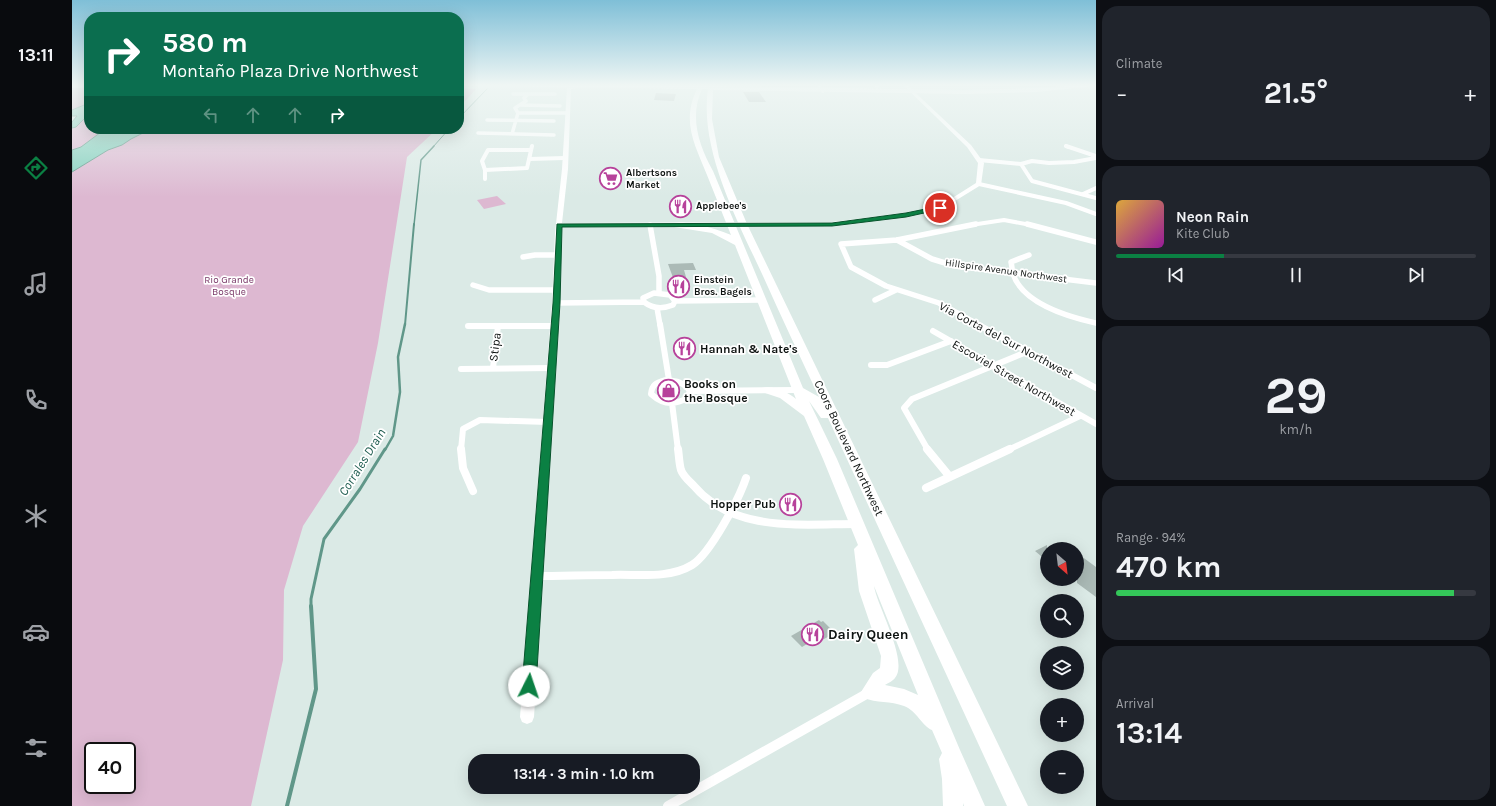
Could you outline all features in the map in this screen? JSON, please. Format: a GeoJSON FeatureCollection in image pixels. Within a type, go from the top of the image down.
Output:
{"type":"FeatureCollection","features":[{"type":"Feature","properties":{"kind":"main road","name":"Coors Boulevard Northwest"},"geometry":{"type":"LineString","coordinates":[[693,122],[701,158],[737,224],[890,535],[1018,806]]}},
{"type":"Feature","properties":{"kind":"main road","name":"Coors Boulevard Northwest"},"geometry":{"type":"LineString","coordinates":[[737,224],[739,244],[761,300],[798,390],[830,459],[943,733],[975,806]]}},
{"type":"Feature","properties":{"kind":"main road"},"geometry":{"type":"LineString","coordinates":[[674,225],[714,230],[728,235],[739,244]]}},
{"type":"Feature","properties":{"kind":"main road"},"geometry":{"type":"LineString","coordinates":[[766,390],[784,396],[796,403],[811,417]]}},
{"type":"Feature","properties":{"kind":"main road"},"geometry":{"type":"LineString","coordinates":[[798,390],[806,393],[820,405],[870,512],[890,535]]}},
{"type":"Feature","properties":{"kind":"main road"},"geometry":{"type":"LineString","coordinates":[[859,530],[867,591],[890,656],[889,672],[879,679],[870,692]]}},
{"type":"Feature","properties":{"kind":"main road"},"geometry":{"type":"LineString","coordinates":[[870,692],[888,693],[909,700],[922,707],[943,733],[952,779],[953,806]]}},
{"type":"Feature","properties":{"kind":"street"},"geometry":{"type":"LineString","coordinates":[[512,134],[516,122]]}},
{"type":"Feature","properties":{"kind":"street"},"geometry":{"type":"LineString","coordinates":[[527,717],[555,326],[559,225],[565,169],[567,122]]}},
{"type":"Feature","properties":{"kind":"street"},"geometry":{"type":"LineString","coordinates":[[942,122],[969,146],[981,163],[978,184]]}},
{"type":"Feature","properties":{"kind":"street"},"geometry":{"type":"LineString","coordinates":[[478,133],[554,135]]}},
{"type":"Feature","properties":{"kind":"street"},"geometry":{"type":"LineString","coordinates":[[485,179],[485,170],[482,161],[491,145]]}},
{"type":"Feature","properties":{"kind":"street"},"geometry":{"type":"LineString","coordinates":[[1066,146],[1096,157]]}},
{"type":"Feature","properties":{"kind":"street"},"geometry":{"type":"LineString","coordinates":[[485,170],[527,168],[531,148],[488,150]]}},
{"type":"Feature","properties":{"kind":"street"},"geometry":{"type":"LineString","coordinates":[[979,160],[1021,164],[1032,161],[1055,163],[1074,162],[1096,157]]}},
{"type":"Feature","properties":{"kind":"street"},"geometry":{"type":"LineString","coordinates":[[529,158],[565,158]]}},
{"type":"Feature","properties":{"kind":"street"},"geometry":{"type":"LineString","coordinates":[[1021,164],[1032,181],[1096,198]]}},
{"type":"Feature","properties":{"kind":"street"},"geometry":{"type":"LineString","coordinates":[[559,225],[832,224],[906,215],[940,208],[978,184],[1066,203],[1096,214]]}},
{"type":"Feature","properties":{"kind":"street"},"geometry":{"type":"LineString","coordinates":[[1082,194],[1096,188]]}},
{"type":"Feature","properties":{"kind":"street"},"geometry":{"type":"LineString","coordinates":[[897,240],[1004,220],[1026,224],[1096,242]]}},
{"type":"Feature","properties":{"kind":"street"},"geometry":{"type":"LineString","coordinates":[[650,225],[659,276],[659,292]]}},
{"type":"Feature","properties":{"kind":"street","name":"Via Corta del Sur Northwest"},"geometry":{"type":"LineString","coordinates":[[897,240],[841,244],[851,267],[886,286],[939,304],[1096,388]]}},
{"type":"Feature","properties":{"kind":"street","name":"Hillspire Avenue Northwest"},"geometry":{"type":"LineString","coordinates":[[897,240],[932,259],[947,264],[1096,283]]}},
{"type":"Feature","properties":{"kind":"street"},"geometry":{"type":"LineString","coordinates":[[523,257],[535,255],[558,255]]}},
{"type":"Feature","properties":{"kind":"street"},"geometry":{"type":"LineString","coordinates":[[1030,255],[1011,262],[1011,273],[1029,295],[1041,304],[1078,319],[1096,323]]}},
{"type":"Feature","properties":{"kind":"street"},"geometry":{"type":"LineString","coordinates":[[473,285],[489,290],[557,290]]}},
{"type":"Feature","properties":{"kind":"street"},"geometry":{"type":"LineString","coordinates":[[874,300],[896,290]]}},
{"type":"Feature","properties":{"kind":"street"},"geometry":{"type":"LineString","coordinates":[[644,302],[643,298],[646,296],[659,292],[670,295],[675,301]]}},
{"type":"Feature","properties":{"kind":"street"},"geometry":{"type":"LineString","coordinates":[[556,303],[644,302],[649,306],[658,308],[669,306],[675,301],[761,300]]}},
{"type":"Feature","properties":{"kind":"street"},"geometry":{"type":"LineString","coordinates":[[658,308],[669,380]]}},
{"type":"Feature","properties":{"kind":"street"},"geometry":{"type":"LineString","coordinates":[[468,326],[555,326]]}},
{"type":"Feature","properties":{"kind":"street","name":"Stipa"},"geometry":{"type":"LineString","coordinates":[[493,368],[498,326]]}},
{"type":"Feature","properties":{"kind":"street","name":"Escoviel Street Northwest"},"geometry":{"type":"LineString","coordinates":[[933,331],[1096,424]]}},
{"type":"Feature","properties":{"kind":"street"},"geometry":{"type":"LineString","coordinates":[[871,365],[887,365],[951,341]]}},
{"type":"Feature","properties":{"kind":"street"},"geometry":{"type":"LineString","coordinates":[[950,477],[930,455],[913,427],[904,408],[912,399],[1029,351]]}},
{"type":"Feature","properties":{"kind":"street"},"geometry":{"type":"LineString","coordinates":[[461,369],[552,368]]}},
{"type":"Feature","properties":{"kind":"street"},"geometry":{"type":"LineString","coordinates":[[669,380],[684,384],[690,391],[690,395],[683,401],[665,403],[654,398],[650,390],[655,383],[669,380]]}},
{"type":"Feature","properties":{"kind":"street"},"geometry":{"type":"LineString","coordinates":[[690,391],[798,390]]}},
{"type":"Feature","properties":{"kind":"street"},"geometry":{"type":"LineString","coordinates":[[672,403],[681,471],[703,497],[730,514],[750,520],[775,524],[859,530]]}},
{"type":"Feature","properties":{"kind":"street"},"geometry":{"type":"LineString","coordinates":[[926,488],[1080,416]]}},
{"type":"Feature","properties":{"kind":"street"},"geometry":{"type":"LineString","coordinates":[[473,491],[461,463],[460,442],[463,429],[480,420],[548,422]]}},
{"type":"Feature","properties":{"kind":"street"},"geometry":{"type":"LineString","coordinates":[[536,576],[660,574],[675,572],[689,566],[700,558],[730,514],[741,494],[746,478]]}},
{"type":"Feature","properties":{"kind":"street"},"geometry":{"type":"LineString","coordinates":[[668,806],[870,692]]}},
{"type":"Feature","properties":{"kind":"green space"},"geometry":{"type":"Polygon","coordinates":[[[81,122],[84,122],[84,134],[98,134],[81,147],[72,150],[72,128],[76,127],[81,122]]]}},
{"type":"Feature","properties":{"kind":"green space","name":"Rio Grande Bosque"},"geometry":{"type":"Polygon","coordinates":[[[141,134],[432,134],[407,157],[378,343],[358,442],[303,526],[284,590],[283,660],[251,806],[72,806],[72,172],[108,150],[122,145],[141,134]]]}},
{"type":"Feature","properties":{"kind":"green space"},"geometry":{"type":"Polygon","coordinates":[[[497,196],[506,204],[484,209],[477,200],[497,196]]]}},
{"type":"Feature","properties":{"kind":"shaded area"},"geometry":{"type":"Polygon","coordinates":[[[72,122],[81,122],[76,127],[72,128],[72,122]]]}},
{"type":"Feature","properties":{"kind":"shaded area"},"geometry":{"type":"Polygon","coordinates":[[[98,134],[141,134],[122,145],[108,150],[72,172],[72,150],[81,147],[98,134]]]}},
{"type":"Feature","properties":{"kind":"building","name":"Applebee's"},"geometry":{"type":"Polygon","coordinates":[[[688,202],[691,209],[672,209],[670,203],[688,202]]]}},
{"type":"Feature","properties":{"kind":"building"},"geometry":{"type":"Polygon","coordinates":[[[693,263],[696,270],[684,270],[690,291],[683,291],[685,295],[678,296],[669,290],[667,283],[675,283],[668,264],[693,263]]]}},
{"type":"Feature","properties":{"kind":"building"},"geometry":{"type":"Polygon","coordinates":[[[1040,548],[1040,555],[1035,551],[1040,548]]]}},
{"type":"Feature","properties":{"kind":"building"},"geometry":{"type":"Polygon","coordinates":[[[1084,558],[1096,567],[1096,597],[1081,586],[1084,586],[1084,558]]]}},
{"type":"Feature","properties":{"kind":"building","name":"Dairy Queen"},"geometry":{"type":"Polygon","coordinates":[[[819,620],[821,622],[823,621],[835,633],[815,644],[812,641],[802,647],[791,636],[819,620]]]}},
{"type":"Feature","properties":{"kind":"waterway","name":"Corrales Drain"},"geometry":{"type":"LineString","coordinates":[[433,147],[445,134]]}},
{"type":"Feature","properties":{"kind":"waterway","name":"Corrales Drain"},"geometry":{"type":"LineString","coordinates":[[414,225],[421,160],[434,146]]}},
{"type":"Feature","properties":{"kind":"waterway","name":"Corrales Drain"},"geometry":{"type":"LineString","coordinates":[[405,325],[414,224]]}},
{"type":"Feature","properties":{"kind":"waterway","name":"Corrales Drain"},"geometry":{"type":"LineString","coordinates":[[385,450],[393,436],[400,392],[398,357],[405,324]]}},
{"type":"Feature","properties":{"kind":"waterway","name":"Corrales Drain"},"geometry":{"type":"LineString","coordinates":[[311,606],[311,599],[324,539],[360,489],[385,449]]}},
{"type":"Feature","properties":{"kind":"waterway","name":"Corrales Drain"},"geometry":{"type":"LineString","coordinates":[[287,806],[316,689],[311,606]]}},
{"type":"Feature","properties":{"kind":"place","name":"Albertsons Market"},"geometry":{"type":"Point","coordinates":[611,179]}},
{"type":"Feature","properties":{"kind":"place","name":"Applebee's"},"geometry":{"type":"Point","coordinates":[680,206]}},
{"type":"Feature","properties":{"kind":"place","name":"Einstein Bros. Bagels"},"geometry":{"type":"Point","coordinates":[678,286]}},
{"type":"Feature","properties":{"kind":"place","name":"Hannah & Nate's"},"geometry":{"type":"Point","coordinates":[685,349]}},
{"type":"Feature","properties":{"kind":"place","name":"Books on the Bosque"},"geometry":{"type":"Point","coordinates":[669,391]}},
{"type":"Feature","properties":{"kind":"place","name":"Hopper Pub"},"geometry":{"type":"Point","coordinates":[791,504]}},
{"type":"Feature","properties":{"kind":"place","name":"Dairy Queen"},"geometry":{"type":"Point","coordinates":[813,634]}},
{"type":"Feature","properties":{"kind":"route"},"geometry":{"type":"LineString","coordinates":[[529,686],[556,303],[559,225],[832,224],[906,215],[940,208]]}}]}
